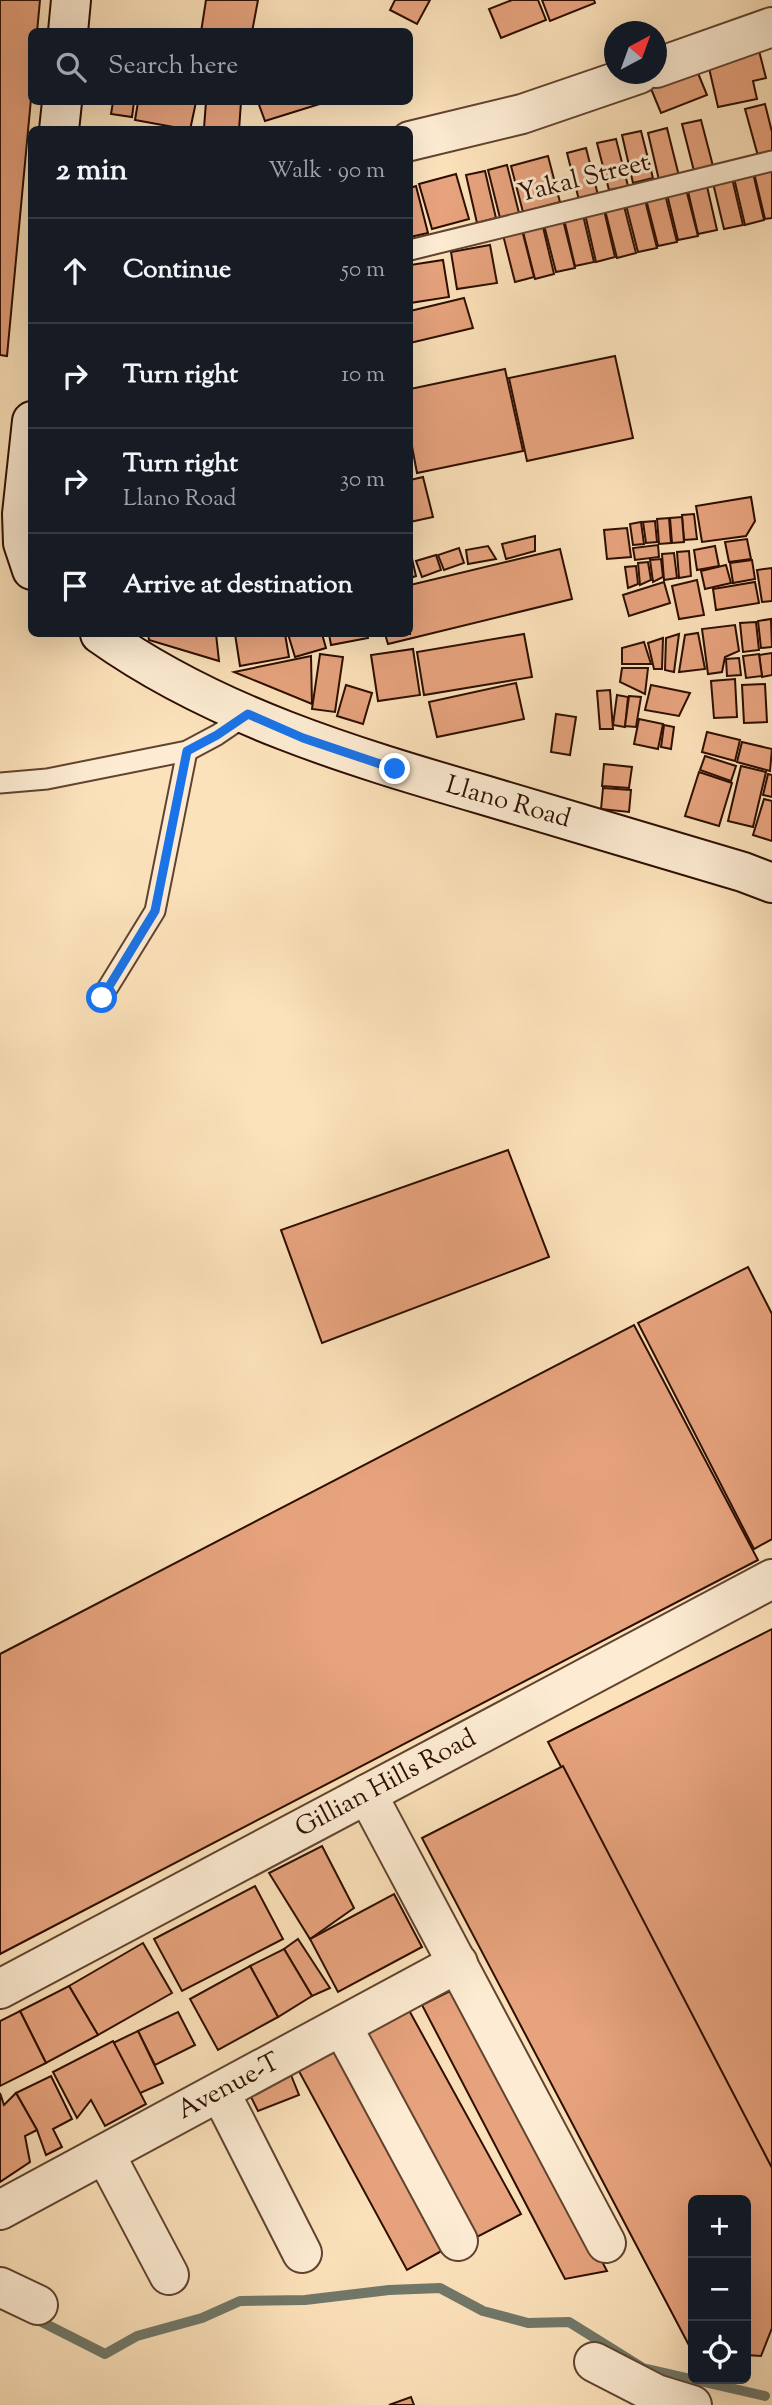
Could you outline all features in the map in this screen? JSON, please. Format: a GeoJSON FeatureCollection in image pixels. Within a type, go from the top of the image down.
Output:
{"type":"FeatureCollection","features":[{"type":"Feature","properties":{"kind":"street"},"geometry":{"type":"LineString","coordinates":[[68,28],[71,0]]}},
{"type":"Feature","properties":{"kind":"street"},"geometry":{"type":"LineString","coordinates":[[667,64],[772,27]]}},
{"type":"Feature","properties":{"kind":"street"},"geometry":{"type":"LineString","coordinates":[[413,140],[522,114],[610,84]]}},
{"type":"Feature","properties":{"kind":"street"},"geometry":{"type":"LineString","coordinates":[[59,126],[62,105]]}},
{"type":"Feature","properties":{"kind":"street"},"geometry":{"type":"LineString","coordinates":[[28,439],[11,516],[28,558]]}},
{"type":"Feature","properties":{"kind":"street","name":"Llano Road"},"geometry":{"type":"LineString","coordinates":[[105,637],[159,673],[199,694],[303,738],[395,769],[743,872],[772,883]]}},
{"type":"Feature","properties":{"kind":"street","name":"Gillian Hills Road"},"geometry":{"type":"LineString","coordinates":[[0,1989],[772,1579]]}},
{"type":"Feature","properties":{"kind":"street"},"geometry":{"type":"LineString","coordinates":[[368,1794],[606,2243]]}},
{"type":"Feature","properties":{"kind":"street","name":"Avenue-T"},"geometry":{"type":"LineString","coordinates":[[0,2210],[458,1964]]}},
{"type":"Feature","properties":{"kind":"street"},"geometry":{"type":"LineString","coordinates":[[342,2026],[458,2241]]}},
{"type":"Feature","properties":{"kind":"street"},"geometry":{"type":"LineString","coordinates":[[220,2092],[302,2253]]}},
{"type":"Feature","properties":{"kind":"street"},"geometry":{"type":"LineString","coordinates":[[105,2154],[169,2275]]}},
{"type":"Feature","properties":{"kind":"street"},"geometry":{"type":"LineString","coordinates":[[0,2287],[38,2305]]}},
{"type":"Feature","properties":{"kind":"street"},"geometry":{"type":"LineString","coordinates":[[594,2362],[656,2394],[692,2405]]}},
{"type":"Feature","properties":{"kind":"lane","name":"Yakal Street"},"geometry":{"type":"LineString","coordinates":[[413,249],[772,161]]}},
{"type":"Feature","properties":{"kind":"lane"},"geometry":{"type":"LineString","coordinates":[[0,783],[47,779],[187,751],[248,714]]}},
{"type":"Feature","properties":{"kind":"lane"},"geometry":{"type":"LineString","coordinates":[[102,998],[155,911],[187,751]]}},
{"type":"Feature","properties":{"kind":"building"},"geometry":{"type":"Polygon","coordinates":[[[0,0],[40,0],[37,28],[28,28],[28,105],[30,105],[7,356],[0,355],[0,0]]]}},
{"type":"Feature","properties":{"kind":"building"},"geometry":{"type":"Polygon","coordinates":[[[206,0],[258,0],[253,28],[202,28],[206,0]]]}},
{"type":"Feature","properties":{"kind":"building"},"geometry":{"type":"Polygon","coordinates":[[[395,0],[430,0],[417,24],[390,10],[395,0]]]}},
{"type":"Feature","properties":{"kind":"building"},"geometry":{"type":"Polygon","coordinates":[[[512,0],[538,0],[546,20],[501,38],[489,9],[512,0]]]}},
{"type":"Feature","properties":{"kind":"building"},"geometry":{"type":"Polygon","coordinates":[[[542,0],[594,0],[595,3],[550,21],[542,0]]]}},
{"type":"Feature","properties":{"kind":"building"},"geometry":{"type":"Polygon","coordinates":[[[757,43],[766,78],[753,81],[757,99],[718,107],[706,55],[757,43]]]}},
{"type":"Feature","properties":{"kind":"building"},"geometry":{"type":"Polygon","coordinates":[[[695,66],[707,95],[661,113],[649,84],[667,84],[667,77],[695,66]]]}},
{"type":"Feature","properties":{"kind":"building"},"geometry":{"type":"Polygon","coordinates":[[[765,104],[772,132],[772,152],[758,156],[745,109],[765,104]]]}},
{"type":"Feature","properties":{"kind":"building"},"geometry":{"type":"Polygon","coordinates":[[[112,105],[134,105],[132,117],[111,114],[112,105]]]}},
{"type":"Feature","properties":{"kind":"building"},"geometry":{"type":"Polygon","coordinates":[[[138,105],[195,105],[191,126],[168,126],[135,120],[138,105]]]}},
{"type":"Feature","properties":{"kind":"building"},"geometry":{"type":"Polygon","coordinates":[[[206,105],[241,105],[239,126],[204,126],[206,105]]]}},
{"type":"Feature","properties":{"kind":"building"},"geometry":{"type":"Polygon","coordinates":[[[259,105],[316,105],[265,121],[259,105]]]}},
{"type":"Feature","properties":{"kind":"building"},"geometry":{"type":"Polygon","coordinates":[[[701,120],[713,166],[694,171],[682,124],[701,120]]]}},
{"type":"Feature","properties":{"kind":"building"},"geometry":{"type":"Polygon","coordinates":[[[667,128],[679,176],[659,180],[648,133],[667,128]]]}},
{"type":"Feature","properties":{"kind":"building"},"geometry":{"type":"Polygon","coordinates":[[[641,131],[653,178],[633,183],[622,135],[641,131]]]}},
{"type":"Feature","properties":{"kind":"building"},"geometry":{"type":"Polygon","coordinates":[[[616,139],[628,186],[609,190],[597,143],[616,139]]]}},
{"type":"Feature","properties":{"kind":"building"},"geometry":{"type":"Polygon","coordinates":[[[586,148],[598,195],[579,200],[567,153],[586,148]]]}},
{"type":"Feature","properties":{"kind":"building"},"geometry":{"type":"Polygon","coordinates":[[[548,156],[560,202],[523,212],[511,166],[548,156]]]}},
{"type":"Feature","properties":{"kind":"building"},"geometry":{"type":"Polygon","coordinates":[[[507,165],[519,213],[500,218],[488,170],[507,165]]]}},
{"type":"Feature","properties":{"kind":"building"},"geometry":{"type":"Polygon","coordinates":[[[772,168],[772,218],[765,219],[754,173],[772,168]]]}},
{"type":"Feature","properties":{"kind":"building"},"geometry":{"type":"Polygon","coordinates":[[[485,171],[496,218],[477,223],[466,175],[485,171]]]}},
{"type":"Feature","properties":{"kind":"building"},"geometry":{"type":"Polygon","coordinates":[[[753,173],[764,220],[745,225],[734,178],[753,173]]]}},
{"type":"Feature","properties":{"kind":"building"},"geometry":{"type":"Polygon","coordinates":[[[456,174],[469,219],[432,229],[419,184],[456,174]]]}},
{"type":"Feature","properties":{"kind":"building"},"geometry":{"type":"Polygon","coordinates":[[[732,178],[743,225],[724,229],[713,183],[732,178]]]}},
{"type":"Feature","properties":{"kind":"building"},"geometry":{"type":"Polygon","coordinates":[[[706,182],[717,230],[698,234],[687,187],[706,182]]]}},
{"type":"Feature","properties":{"kind":"building"},"geometry":{"type":"Polygon","coordinates":[[[416,186],[428,233],[413,236],[413,187],[416,186]]]}},
{"type":"Feature","properties":{"kind":"building"},"geometry":{"type":"Polygon","coordinates":[[[686,189],[698,236],[678,240],[667,194],[686,189]]]}},
{"type":"Feature","properties":{"kind":"building"},"geometry":{"type":"Polygon","coordinates":[[[665,194],[677,242],[658,246],[646,199],[665,194]]]}},
{"type":"Feature","properties":{"kind":"building"},"geometry":{"type":"Polygon","coordinates":[[[645,200],[657,248],[638,252],[626,205],[645,200]]]}},
{"type":"Feature","properties":{"kind":"building"},"geometry":{"type":"Polygon","coordinates":[[[624,206],[636,253],[617,258],[605,210],[624,206]]]}},
{"type":"Feature","properties":{"kind":"building"},"geometry":{"type":"Polygon","coordinates":[[[604,210],[615,257],[596,262],[585,214],[604,210]]]}},
{"type":"Feature","properties":{"kind":"building"},"geometry":{"type":"Polygon","coordinates":[[[583,215],[594,262],[575,266],[564,219],[583,215]]]}},
{"type":"Feature","properties":{"kind":"building"},"geometry":{"type":"Polygon","coordinates":[[[563,220],[575,268],[556,272],[544,225],[563,220]]]}},
{"type":"Feature","properties":{"kind":"building"},"geometry":{"type":"Polygon","coordinates":[[[543,227],[554,274],[535,279],[523,232],[543,227]]]}},
{"type":"Feature","properties":{"kind":"building"},"geometry":{"type":"Polygon","coordinates":[[[522,230],[534,277],[515,282],[503,235],[522,230]]]}},
{"type":"Feature","properties":{"kind":"building"},"geometry":{"type":"Polygon","coordinates":[[[490,245],[497,283],[457,289],[451,252],[490,245]]]}},
{"type":"Feature","properties":{"kind":"building"},"geometry":{"type":"Polygon","coordinates":[[[443,260],[449,297],[413,303],[413,265],[443,260]]]}},
{"type":"Feature","properties":{"kind":"building"},"geometry":{"type":"Polygon","coordinates":[[[464,298],[473,328],[413,342],[413,310],[464,298]]]}},
{"type":"Feature","properties":{"kind":"building"},"geometry":{"type":"Polygon","coordinates":[[[615,356],[633,438],[527,461],[509,378],[615,356]]]}},
{"type":"Feature","properties":{"kind":"building"},"geometry":{"type":"Polygon","coordinates":[[[505,369],[523,451],[417,473],[413,452],[413,388],[505,369]]]}},
{"type":"Feature","properties":{"kind":"building"},"geometry":{"type":"Polygon","coordinates":[[[423,477],[433,517],[413,521],[413,479],[423,477]]]}},
{"type":"Feature","properties":{"kind":"building"},"geometry":{"type":"Polygon","coordinates":[[[751,497],[755,521],[746,536],[702,542],[696,506],[751,497]]]}},
{"type":"Feature","properties":{"kind":"building"},"geometry":{"type":"Polygon","coordinates":[[[694,514],[697,539],[684,540],[682,515],[694,514]]]}},
{"type":"Feature","properties":{"kind":"building"},"geometry":{"type":"Polygon","coordinates":[[[682,517],[684,542],[672,543],[670,518],[682,517]]]}},
{"type":"Feature","properties":{"kind":"building"},"geometry":{"type":"Polygon","coordinates":[[[669,518],[671,543],[659,544],[657,519],[669,518]]]}},
{"type":"Feature","properties":{"kind":"building"},"geometry":{"type":"Polygon","coordinates":[[[655,521],[657,542],[646,543],[643,522],[655,521]]]}},
{"type":"Feature","properties":{"kind":"building"},"geometry":{"type":"Polygon","coordinates":[[[641,522],[644,544],[633,545],[630,524],[641,522]]]}},
{"type":"Feature","properties":{"kind":"building"},"geometry":{"type":"Polygon","coordinates":[[[627,528],[631,557],[607,559],[604,530],[627,528]]]}},
{"type":"Feature","properties":{"kind":"building"},"geometry":{"type":"Polygon","coordinates":[[[535,536],[535,551],[506,559],[502,544],[535,536]]]}},
{"type":"Feature","properties":{"kind":"building"},"geometry":{"type":"Polygon","coordinates":[[[747,539],[751,559],[729,562],[725,542],[747,539]]]}},
{"type":"Feature","properties":{"kind":"building"},"geometry":{"type":"Polygon","coordinates":[[[658,545],[659,557],[635,560],[633,548],[658,545]]]}},
{"type":"Feature","properties":{"kind":"building"},"geometry":{"type":"Polygon","coordinates":[[[488,546],[496,559],[468,564],[466,550],[488,546]]]}},
{"type":"Feature","properties":{"kind":"building"},"geometry":{"type":"Polygon","coordinates":[[[715,546],[719,566],[697,570],[694,550],[715,546]]]}},
{"type":"Feature","properties":{"kind":"building"},"geometry":{"type":"Polygon","coordinates":[[[459,548],[464,563],[444,570],[438,555],[459,548]]]}},
{"type":"Feature","properties":{"kind":"building"},"geometry":{"type":"Polygon","coordinates":[[[560,549],[572,599],[388,644],[386,637],[413,637],[413,584],[560,549]]]}},
{"type":"Feature","properties":{"kind":"building"},"geometry":{"type":"Polygon","coordinates":[[[689,551],[691,576],[679,578],[677,552],[689,551]]]}},
{"type":"Feature","properties":{"kind":"building"},"geometry":{"type":"Polygon","coordinates":[[[674,553],[677,578],[664,580],[662,554],[674,553]]]}},
{"type":"Feature","properties":{"kind":"building"},"geometry":{"type":"Polygon","coordinates":[[[436,555],[441,570],[422,577],[416,561],[436,555]]]}},
{"type":"Feature","properties":{"kind":"building"},"geometry":{"type":"Polygon","coordinates":[[[661,559],[663,577],[653,582],[650,560],[661,559]]]}},
{"type":"Feature","properties":{"kind":"building"},"geometry":{"type":"Polygon","coordinates":[[[752,560],[755,579],[733,583],[730,563],[752,560]]]}},
{"type":"Feature","properties":{"kind":"building"},"geometry":{"type":"Polygon","coordinates":[[[648,562],[651,580],[640,585],[638,563],[648,562]]]}},
{"type":"Feature","properties":{"kind":"building"},"geometry":{"type":"Polygon","coordinates":[[[726,565],[731,583],[705,589],[701,571],[726,565]]]}},
{"type":"Feature","properties":{"kind":"building"},"geometry":{"type":"Polygon","coordinates":[[[636,566],[638,584],[628,588],[625,567],[636,566]]]}},
{"type":"Feature","properties":{"kind":"building"},"geometry":{"type":"Polygon","coordinates":[[[772,568],[772,601],[762,602],[757,570],[772,568]]]}},
{"type":"Feature","properties":{"kind":"building"},"geometry":{"type":"Polygon","coordinates":[[[697,580],[704,615],[679,619],[672,586],[697,580]]]}},
{"type":"Feature","properties":{"kind":"building"},"geometry":{"type":"Polygon","coordinates":[[[664,582],[670,603],[629,616],[623,595],[664,582]]]}},
{"type":"Feature","properties":{"kind":"building"},"geometry":{"type":"Polygon","coordinates":[[[755,582],[759,603],[716,610],[713,589],[755,582]]]}},
{"type":"Feature","properties":{"kind":"building"},"geometry":{"type":"Polygon","coordinates":[[[771,619],[772,647],[761,648],[758,621],[771,619]]]}},
{"type":"Feature","properties":{"kind":"building"},"geometry":{"type":"Polygon","coordinates":[[[756,622],[759,650],[743,652],[740,623],[756,622]]]}},
{"type":"Feature","properties":{"kind":"building"},"geometry":{"type":"Polygon","coordinates":[[[735,625],[739,651],[725,657],[722,672],[708,674],[702,629],[735,625]]]}},
{"type":"Feature","properties":{"kind":"building"},"geometry":{"type":"Polygon","coordinates":[[[698,633],[705,669],[679,672],[685,635],[698,633]]]}},
{"type":"Feature","properties":{"kind":"building"},"geometry":{"type":"Polygon","coordinates":[[[524,634],[532,677],[424,695],[417,652],[524,634]]]}},
{"type":"Feature","properties":{"kind":"building"},"geometry":{"type":"Polygon","coordinates":[[[679,634],[674,672],[665,670],[666,638],[679,634]]]}},
{"type":"Feature","properties":{"kind":"building"},"geometry":{"type":"Polygon","coordinates":[[[148,637],[216,637],[219,661],[149,640],[148,637]]]}},
{"type":"Feature","properties":{"kind":"building"},"geometry":{"type":"Polygon","coordinates":[[[235,637],[286,637],[289,657],[240,666],[235,637]]]}},
{"type":"Feature","properties":{"kind":"building"},"geometry":{"type":"Polygon","coordinates":[[[289,637],[323,637],[326,648],[295,657],[289,637]]]}},
{"type":"Feature","properties":{"kind":"building"},"geometry":{"type":"Polygon","coordinates":[[[330,637],[368,638],[331,645],[330,637]]]}},
{"type":"Feature","properties":{"kind":"building"},"geometry":{"type":"Polygon","coordinates":[[[663,638],[662,669],[654,669],[648,643],[663,638]]]}},
{"type":"Feature","properties":{"kind":"building"},"geometry":{"type":"Polygon","coordinates":[[[644,642],[651,664],[622,664],[622,648],[644,642]]]}},
{"type":"Feature","properties":{"kind":"building"},"geometry":{"type":"Polygon","coordinates":[[[413,649],[420,695],[378,701],[371,655],[413,649]]]}},
{"type":"Feature","properties":{"kind":"building"},"geometry":{"type":"Polygon","coordinates":[[[772,653],[772,675],[762,677],[759,655],[772,653]]]}},
{"type":"Feature","properties":{"kind":"building"},"geometry":{"type":"Polygon","coordinates":[[[320,654],[343,657],[335,712],[312,709],[320,654]]]}},
{"type":"Feature","properties":{"kind":"building"},"geometry":{"type":"Polygon","coordinates":[[[759,654],[762,676],[746,678],[743,656],[759,654]]]}},
{"type":"Feature","properties":{"kind":"building"},"geometry":{"type":"Polygon","coordinates":[[[311,656],[312,704],[234,672],[311,656]]]}},
{"type":"Feature","properties":{"kind":"building"},"geometry":{"type":"Polygon","coordinates":[[[739,658],[741,675],[727,676],[726,659],[739,658]]]}},
{"type":"Feature","properties":{"kind":"building"},"geometry":{"type":"Polygon","coordinates":[[[622,668],[648,668],[645,694],[620,682],[622,668]]]}},
{"type":"Feature","properties":{"kind":"building"},"geometry":{"type":"Polygon","coordinates":[[[735,679],[737,717],[714,718],[711,681],[735,679]]]}},
{"type":"Feature","properties":{"kind":"building"},"geometry":{"type":"Polygon","coordinates":[[[516,683],[524,719],[437,737],[429,702],[516,683]]]}},
{"type":"Feature","properties":{"kind":"building"},"geometry":{"type":"Polygon","coordinates":[[[765,684],[767,722],[744,723],[742,685],[765,684]]]}},
{"type":"Feature","properties":{"kind":"building"},"geometry":{"type":"Polygon","coordinates":[[[346,685],[372,693],[363,724],[337,716],[346,685]]]}},
{"type":"Feature","properties":{"kind":"building"},"geometry":{"type":"Polygon","coordinates":[[[651,685],[690,693],[679,716],[645,710],[651,685]]]}},
{"type":"Feature","properties":{"kind":"building"},"geometry":{"type":"Polygon","coordinates":[[[610,690],[613,729],[600,729],[597,691],[610,690]]]}},
{"type":"Feature","properties":{"kind":"building"},"geometry":{"type":"Polygon","coordinates":[[[617,695],[628,697],[625,727],[613,725],[617,695]]]}},
{"type":"Feature","properties":{"kind":"building"},"geometry":{"type":"Polygon","coordinates":[[[629,696],[641,697],[636,727],[625,726],[629,696]]]}},
{"type":"Feature","properties":{"kind":"building"},"geometry":{"type":"Polygon","coordinates":[[[556,714],[576,717],[570,755],[551,752],[556,714]]]}},
{"type":"Feature","properties":{"kind":"building"},"geometry":{"type":"Polygon","coordinates":[[[639,719],[663,724],[658,749],[634,744],[639,719]]]}},
{"type":"Feature","properties":{"kind":"building"},"geometry":{"type":"Polygon","coordinates":[[[664,725],[674,727],[671,749],[661,747],[664,725]]]}},
{"type":"Feature","properties":{"kind":"building"},"geometry":{"type":"Polygon","coordinates":[[[707,732],[740,740],[735,761],[702,752],[707,732]]]}},
{"type":"Feature","properties":{"kind":"building"},"geometry":{"type":"Polygon","coordinates":[[[742,742],[772,749],[770,771],[737,762],[742,742]]]}},
{"type":"Feature","properties":{"kind":"building"},"geometry":{"type":"Polygon","coordinates":[[[705,756],[736,766],[731,781],[700,770],[705,756]]]}},
{"type":"Feature","properties":{"kind":"building"},"geometry":{"type":"Polygon","coordinates":[[[604,764],[632,767],[629,788],[602,786],[604,764]]]}},
{"type":"Feature","properties":{"kind":"building"},"geometry":{"type":"Polygon","coordinates":[[[741,766],[766,772],[753,827],[728,821],[741,766]]]}},
{"type":"Feature","properties":{"kind":"building"},"geometry":{"type":"Polygon","coordinates":[[[699,772],[732,783],[719,826],[685,816],[699,772]]]}},
{"type":"Feature","properties":{"kind":"building"},"geometry":{"type":"Polygon","coordinates":[[[768,774],[772,775],[772,797],[763,795],[768,774]]]}},
{"type":"Feature","properties":{"kind":"building"},"geometry":{"type":"Polygon","coordinates":[[[603,788],[631,790],[629,812],[601,809],[603,788]]]}},
{"type":"Feature","properties":{"kind":"building"},"geometry":{"type":"Polygon","coordinates":[[[764,799],[772,801],[772,841],[753,835],[764,799]]]}},
{"type":"Feature","properties":{"kind":"building"},"geometry":{"type":"Polygon","coordinates":[[[508,1150],[549,1257],[322,1343],[281,1230],[508,1150]]]}},
{"type":"Feature","properties":{"kind":"building"},"geometry":{"type":"Polygon","coordinates":[[[748,1267],[772,1314],[772,1539],[754,1549],[638,1323],[748,1267]]]}},
{"type":"Feature","properties":{"kind":"building"},"geometry":{"type":"Polygon","coordinates":[[[634,1325],[758,1560],[0,1954],[0,1654],[634,1325]]]}},
{"type":"Feature","properties":{"kind":"building"},"geometry":{"type":"Polygon","coordinates":[[[772,1629],[772,2169],[548,1742],[772,1629]]]}},
{"type":"Feature","properties":{"kind":"building"},"geometry":{"type":"Polygon","coordinates":[[[563,1766],[772,2168],[772,2328],[761,2356],[751,2355],[751,2195],[688,2195],[688,2343],[422,1838],[563,1766]]]}},
{"type":"Feature","properties":{"kind":"building"},"geometry":{"type":"Polygon","coordinates":[[[322,1846],[354,1908],[310,1939],[269,1873],[322,1846]]]}},
{"type":"Feature","properties":{"kind":"building"},"geometry":{"type":"Polygon","coordinates":[[[255,1886],[283,1939],[182,1991],[154,1939],[255,1886]]]}},
{"type":"Feature","properties":{"kind":"building"},"geometry":{"type":"Polygon","coordinates":[[[394,1894],[422,1947],[338,1992],[310,1939],[394,1894]]]}},
{"type":"Feature","properties":{"kind":"building"},"geometry":{"type":"Polygon","coordinates":[[[298,1939],[330,1988],[312,1996],[284,1949],[298,1939]]]}},
{"type":"Feature","properties":{"kind":"building"},"geometry":{"type":"Polygon","coordinates":[[[143,1943],[172,1993],[98,2035],[69,1986],[143,1943]]]}},
{"type":"Feature","properties":{"kind":"building"},"geometry":{"type":"Polygon","coordinates":[[[284,1949],[312,1996],[278,2017],[250,1966],[284,1949]]]}},
{"type":"Feature","properties":{"kind":"building"},"geometry":{"type":"Polygon","coordinates":[[[250,1966],[278,2017],[218,2050],[190,1999],[250,1966]]]}},
{"type":"Feature","properties":{"kind":"building"},"geometry":{"type":"Polygon","coordinates":[[[69,1986],[98,2035],[46,2063],[20,2011],[69,1986]]]}},
{"type":"Feature","properties":{"kind":"building"},"geometry":{"type":"Polygon","coordinates":[[[458,1987],[607,2271],[565,2279],[422,2005],[458,1987]]]}},
{"type":"Feature","properties":{"kind":"building"},"geometry":{"type":"Polygon","coordinates":[[[405,2003],[521,2214],[477,2237],[362,2027],[405,2003]]]}},
{"type":"Feature","properties":{"kind":"building"},"geometry":{"type":"Polygon","coordinates":[[[20,2011],[46,2063],[0,2086],[0,2021],[20,2011]]]}},
{"type":"Feature","properties":{"kind":"building"},"geometry":{"type":"Polygon","coordinates":[[[178,2012],[195,2045],[155,2065],[138,2031],[178,2012]]]}},
{"type":"Feature","properties":{"kind":"building"},"geometry":{"type":"Polygon","coordinates":[[[138,2031],[163,2083],[138,2094],[113,2043],[138,2031]]]}},
{"type":"Feature","properties":{"kind":"building"},"geometry":{"type":"Polygon","coordinates":[[[113,2041],[146,2104],[105,2126],[91,2100],[77,2118],[53,2072],[113,2041]]]}},
{"type":"Feature","properties":{"kind":"building"},"geometry":{"type":"Polygon","coordinates":[[[334,2042],[447,2248],[407,2270],[295,2064],[334,2042]]]}},
{"type":"Feature","properties":{"kind":"building"},"geometry":{"type":"Polygon","coordinates":[[[289,2070],[299,2095],[258,2111],[247,2089],[289,2070]]]}},
{"type":"Feature","properties":{"kind":"building"},"geometry":{"type":"Polygon","coordinates":[[[51,2076],[72,2119],[53,2129],[62,2147],[46,2155],[37,2130],[16,2093],[51,2076]]]}},
{"type":"Feature","properties":{"kind":"building"},"geometry":{"type":"Polygon","coordinates":[[[0,2093],[4,2105],[16,2093],[37,2130],[25,2136],[30,2162],[0,2182],[0,2093]]]}},
{"type":"Feature","properties":{"kind":"building"},"geometry":{"type":"Polygon","coordinates":[[[411,2397],[414,2405],[389,2405],[411,2397]]]}},
{"type":"Feature","properties":{"kind":"waterway"},"geometry":{"type":"LineString","coordinates":[[32,2317],[105,2354],[137,2336],[202,2318],[240,2301],[305,2300],[389,2290],[440,2288],[483,2311],[528,2323],[569,2322],[643,2368],[765,2396]]}},
{"type":"Feature","properties":{"kind":"route"},"geometry":{"type":"LineString","coordinates":[[102,998],[155,911],[187,751],[248,714],[303,738],[395,769]]}}]}
